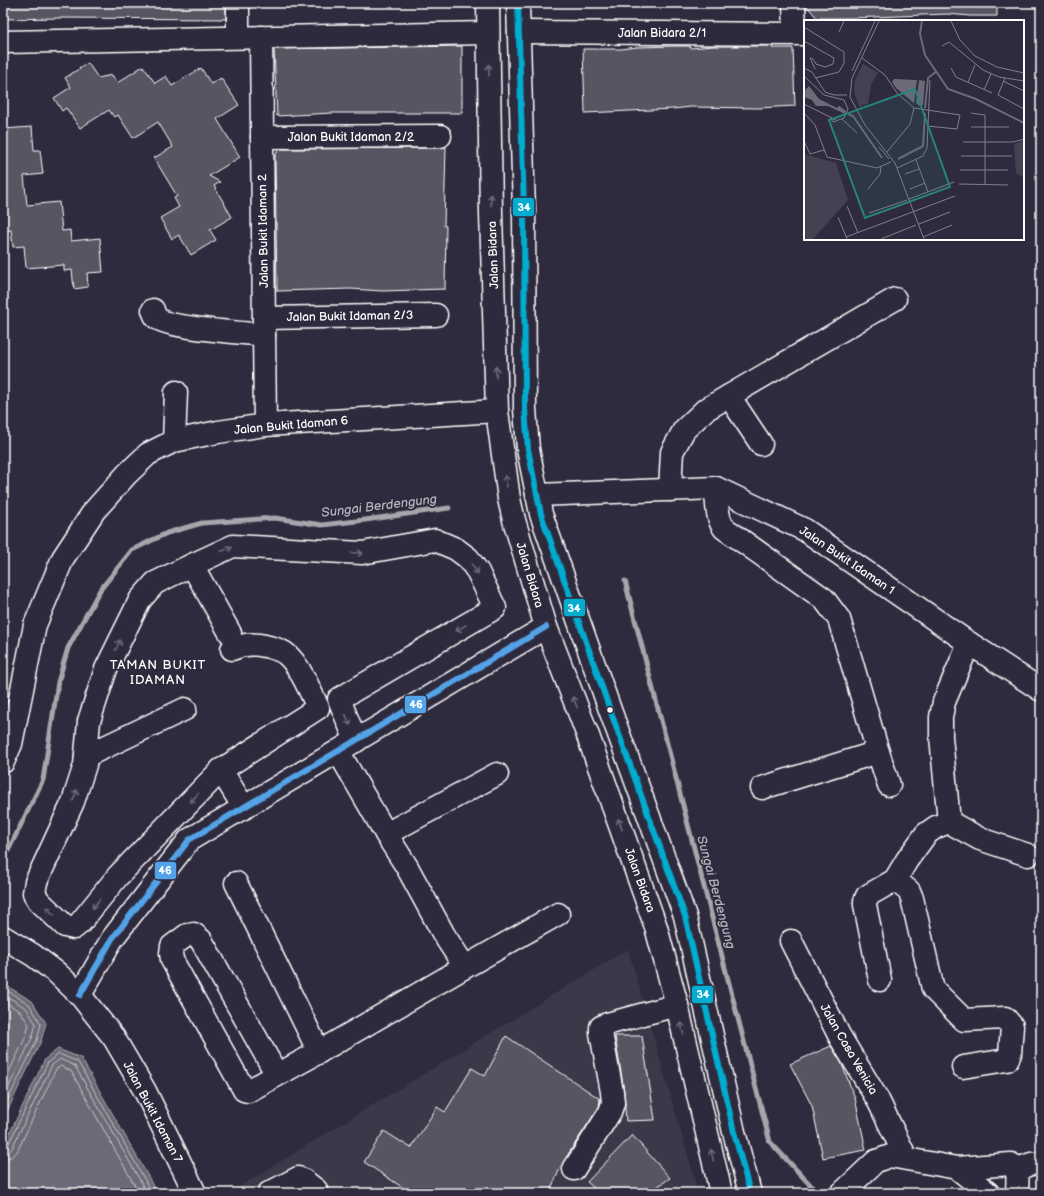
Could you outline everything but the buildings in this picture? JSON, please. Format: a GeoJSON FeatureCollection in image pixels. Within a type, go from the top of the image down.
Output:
{"type":"FeatureCollection","features":[{"type":"Feature","properties":{"kind":"street"},"geometry":{"type":"LineString","coordinates":[[238,3],[238,37]]}},
{"type":"Feature","properties":{"kind":"street","name":"Jalan Bidara"},"geometry":{"type":"LineString","coordinates":[[488,3],[491,213],[497,411],[509,499],[546,627],[587,733],[654,920],[677,1006],[721,1193]]}},
{"type":"Feature","properties":{"kind":"street"},"geometry":{"type":"LineString","coordinates":[[518,3],[524,211],[525,410],[528,449],[541,514],[685,916],[734,1132],[750,1193]]}},
{"type":"Feature","properties":{"kind":"street"},"geometry":{"type":"LineString","coordinates":[[794,3],[800,34]]}},
{"type":"Feature","properties":{"kind":"street","name":"Jalan Bidara 2/1"},"geometry":{"type":"LineString","coordinates":[[519,32],[800,34]]}},
{"type":"Feature","properties":{"kind":"street"},"geometry":{"type":"LineString","coordinates":[[3,42],[488,33]]}},
{"type":"Feature","properties":{"kind":"street","name":"Jalan Bukit Idaman 2"},"geometry":{"type":"LineString","coordinates":[[261,37],[265,425]]}},
{"type":"Feature","properties":{"kind":"street","name":"Jalan Bukit Idaman 2/2"},"geometry":{"type":"LineString","coordinates":[[262,137],[440,136]]}},
{"type":"Feature","properties":{"kind":"street"},"geometry":{"type":"LineString","coordinates":[[670,490],[672,452],[684,430],[705,410],[895,299]]}},
{"type":"Feature","properties":{"kind":"street","name":"Jalan Bukit Idaman 2/3"},"geometry":{"type":"LineString","coordinates":[[152,310],[157,318],[164,322],[193,327],[264,326],[436,315]]}},
{"type":"Feature","properties":{"kind":"street"},"geometry":{"type":"LineString","coordinates":[[174,441],[176,392]]}},
{"type":"Feature","properties":{"kind":"street"},"geometry":{"type":"LineString","coordinates":[[729,396],[761,444]]}},
{"type":"Feature","properties":{"kind":"street","name":"Jalan Bukit Idaman 6"},"geometry":{"type":"LineString","coordinates":[[6,749],[35,625],[63,558],[94,511],[127,474],[148,454],[174,441],[218,432],[265,425],[497,411]]}},
{"type":"Feature","properties":{"kind":"street"},"geometry":{"type":"LineString","coordinates":[[716,488],[719,518],[720,523],[724,528],[824,599],[839,619],[878,752],[889,784]]}},
{"type":"Feature","properties":{"kind":"street","name":"Jalan Bukit Idaman 1"},"geometry":{"type":"LineString","coordinates":[[537,495],[716,488],[805,530],[1041,690]]}},
{"type":"Feature","properties":{"kind":"street"},"geometry":{"type":"LineString","coordinates":[[192,565],[231,641],[240,645],[262,645],[286,654],[296,664],[318,708],[221,770],[118,876],[80,923],[74,928],[64,926],[39,901],[34,893],[36,882],[73,802],[85,765],[89,721],[106,669],[140,600],[154,583],[192,565],[233,546],[362,553],[435,540],[456,549],[468,558],[478,572],[495,608],[339,700],[347,746],[386,834],[407,866],[444,935],[465,967]]}},
{"type":"Feature","properties":{"kind":"street"},"geometry":{"type":"LineString","coordinates":[[80,995],[112,938],[189,840],[546,627]]}},
{"type":"Feature","properties":{"kind":"street"},"geometry":{"type":"LineString","coordinates":[[949,822],[941,737],[941,718],[944,702],[969,642]]}},
{"type":"Feature","properties":{"kind":"street"},"geometry":{"type":"LineString","coordinates":[[86,756],[184,709]]}},
{"type":"Feature","properties":{"kind":"street"},"geometry":{"type":"LineString","coordinates":[[762,788],[878,752]]}},
{"type":"Feature","properties":{"kind":"street"},"geometry":{"type":"LineString","coordinates":[[221,770],[244,808]]}},
{"type":"Feature","properties":{"kind":"street"},"geometry":{"type":"LineString","coordinates":[[386,834],[497,774]]}},
{"type":"Feature","properties":{"kind":"street"},"geometry":{"type":"LineString","coordinates":[[880,980],[865,901],[867,896],[895,880],[906,860],[926,834],[936,827],[949,822],[980,839],[1028,854]]}},
{"type":"Feature","properties":{"kind":"street"},"geometry":{"type":"LineString","coordinates":[[118,876],[143,898]]}},
{"type":"Feature","properties":{"kind":"street"},"geometry":{"type":"LineString","coordinates":[[895,880],[909,891],[912,898],[932,989],[964,1020],[1004,1018],[1012,1026],[1010,1054],[1007,1060],[963,1067]]}},
{"type":"Feature","properties":{"kind":"street"},"geometry":{"type":"LineString","coordinates":[[236,883],[319,1052]]}},
{"type":"Feature","properties":{"kind":"street"},"geometry":{"type":"LineString","coordinates":[[277,1074],[200,940],[194,934],[187,935],[172,946],[172,960],[244,1090],[248,1091],[319,1052],[558,914]]}},
{"type":"Feature","properties":{"kind":"street","name":"Jalan Bukit Idaman 7"},"geometry":{"type":"LineString","coordinates":[[3,937],[33,955],[57,973],[80,995],[114,1038],[145,1091],[195,1193]]}},
{"type":"Feature","properties":{"kind":"street","name":"Jalan Casa Venicia"},"geometry":{"type":"LineString","coordinates":[[791,941],[840,1038],[878,1100],[906,1158]]}},
{"type":"Feature","properties":{"kind":"street"},"geometry":{"type":"LineString","coordinates":[[574,1169],[610,1112],[613,1103],[601,1027],[607,1024],[677,1006]]}},
{"type":"Feature","properties":{"kind":"street"},"geometry":{"type":"LineString","coordinates":[[842,1193],[876,1161],[890,1156],[956,1168],[1011,1164],[1017,1169],[1016,1193]]}},
{"type":"Feature","properties":{"kind":"street"},"geometry":{"type":"LineString","coordinates":[[1017,1169],[1031,1164],[1041,1163]]}},
{"type":"Feature","properties":{"kind":"street"},"geometry":{"type":"LineString","coordinates":[[956,1168],[988,1193]]}},
{"type":"Feature","properties":{"kind":"street"},"geometry":{"type":"LineString","coordinates":[[269,1193],[298,1178],[316,1190],[316,1193]]}},
{"type":"Feature","properties":{"kind":"shaded area"},"geometry":{"type":"Polygon","coordinates":[[[628,949],[695,1180],[697,1193],[234,1193],[234,1190],[628,949]]]}},
{"type":"Feature","properties":{"kind":"water"},"geometry":{"type":"Polygon","coordinates":[[[3,985],[32,1001],[46,1023],[41,1041],[3,1120],[3,985]]]}},
{"type":"Feature","properties":{"kind":"water"},"geometry":{"type":"Polygon","coordinates":[[[58,1049],[81,1058],[156,1193],[3,1193],[3,1147],[45,1059],[58,1049]]]}},
{"type":"Feature","properties":{"kind":"waterway","name":"Sungai Berdengung"},"geometry":{"type":"LineString","coordinates":[[3,861],[43,780],[58,682],[68,648],[100,590],[132,550],[167,533],[202,523],[275,518],[322,525],[449,508]]}},
{"type":"Feature","properties":{"kind":"waterway","name":"Sungai Berdengung"},"geometry":{"type":"LineString","coordinates":[[625,581],[770,1142],[817,1192]]}},
{"type":"Feature","properties":{"kind":"transit line","name":"34"},"geometry":{"type":"LineString","coordinates":[[518,3],[524,211],[525,409],[528,449],[541,514],[685,916],[734,1132],[750,1193]]}},
{"type":"Feature","properties":{"kind":"transit line","name":"46"},"geometry":{"type":"LineString","coordinates":[[80,995],[112,939],[189,840],[546,627]]}},
{"type":"Feature","properties":{"kind":"district","name":"TAMAN BUKIT IDAMAN"},"geometry":{"type":"Point","coordinates":[158,672]}}]}
